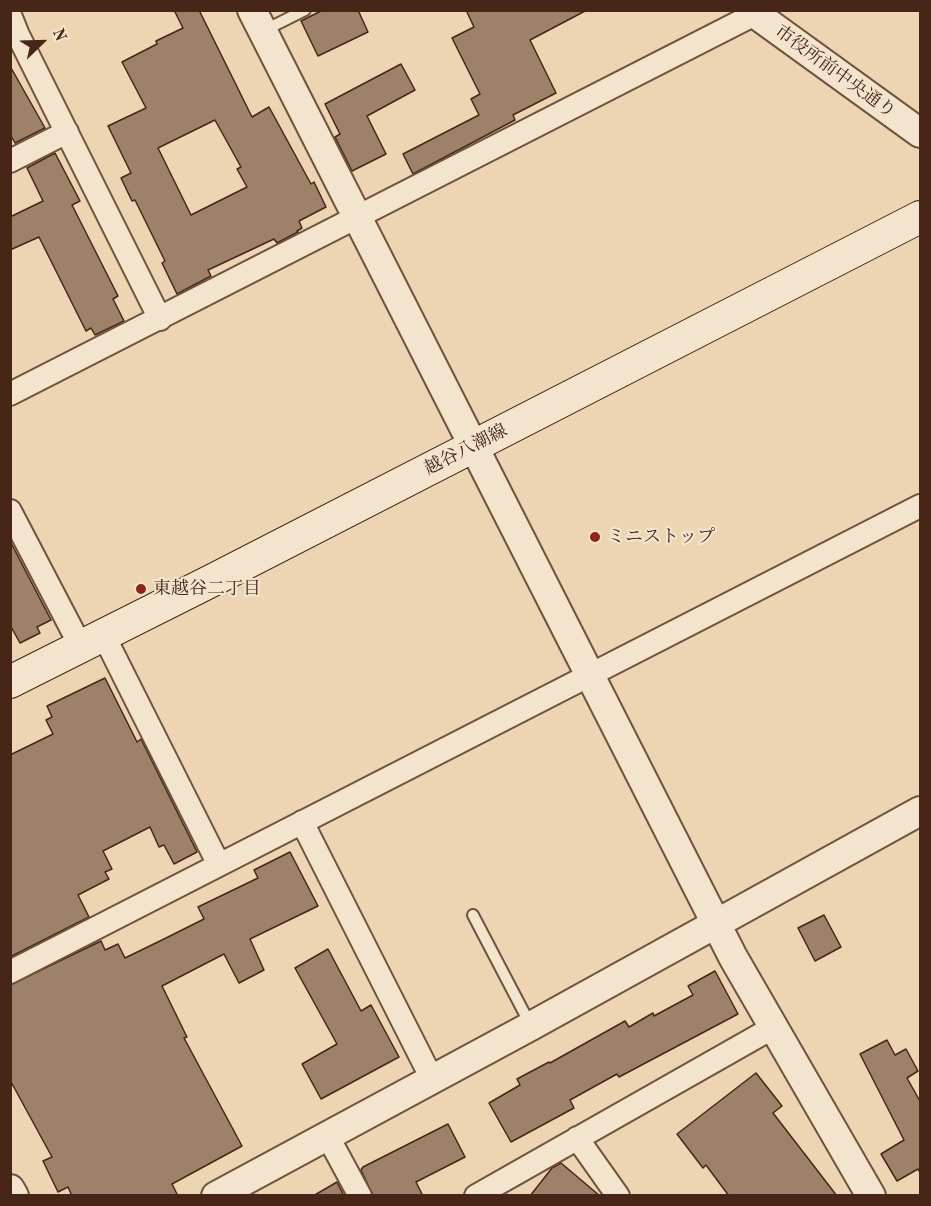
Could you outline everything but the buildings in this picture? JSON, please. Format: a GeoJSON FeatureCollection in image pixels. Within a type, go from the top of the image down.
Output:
{"type":"FeatureCollection","features":[{"type":"Feature","properties":{"kind":"main road","name":"越谷八潮線"},"geometry":{"type":"LineString","coordinates":[[10,682],[93,642],[921,217]]}},
{"type":"Feature","properties":{"kind":"street"},"geometry":{"type":"LineString","coordinates":[[10,394],[358,218],[756,12]]}},
{"type":"Feature","properties":{"kind":"street","name":"市役所前中央通り"},"geometry":{"type":"LineString","coordinates":[[756,12],[921,133]]}},
{"type":"Feature","properties":{"kind":"street"},"geometry":{"type":"LineString","coordinates":[[10,15],[160,319]]}},
{"type":"Feature","properties":{"kind":"street"},"geometry":{"type":"LineString","coordinates":[[257,21],[733,957],[870,1195]]}},
{"type":"Feature","properties":{"kind":"street"},"geometry":{"type":"LineString","coordinates":[[10,161],[67,132]]}},
{"type":"Feature","properties":{"kind":"street"},"geometry":{"type":"LineString","coordinates":[[10,972],[588,674],[921,506]]}},
{"type":"Feature","properties":{"kind":"street"},"geometry":{"type":"LineString","coordinates":[[10,511],[93,642],[219,865]]}},
{"type":"Feature","properties":{"kind":"street"},"geometry":{"type":"LineString","coordinates":[[216,1196],[921,811]]}},
{"type":"Feature","properties":{"kind":"street"},"geometry":{"type":"LineString","coordinates":[[302,822],[432,1079]]}},
{"type":"Feature","properties":{"kind":"street"},"geometry":{"type":"LineString","coordinates":[[476,1196],[774,1027]]}},
{"type":"Feature","properties":{"kind":"street"},"geometry":{"type":"LineString","coordinates":[[327,1135],[360,1196]]}},
{"type":"Feature","properties":{"kind":"street"},"geometry":{"type":"LineString","coordinates":[[577,1138],[618,1196]]}},
{"type":"Feature","properties":{"kind":"street"},"geometry":{"type":"LineString","coordinates":[[10,1189],[14,1196]]}},
{"type":"Feature","properties":{"kind":"lane"},"geometry":{"type":"LineString","coordinates":[[257,21],[305,10]]}},
{"type":"Feature","properties":{"kind":"lane"},"geometry":{"type":"LineString","coordinates":[[473,915],[531,1026]]}},
{"type":"Feature","properties":{"kind":"place","name":"ミニストップ"},"geometry":{"type":"Point","coordinates":[595,537]}},
{"type":"Feature","properties":{"kind":"place","name":"東越谷二丁目"},"geometry":{"type":"Point","coordinates":[141,589]}}]}
